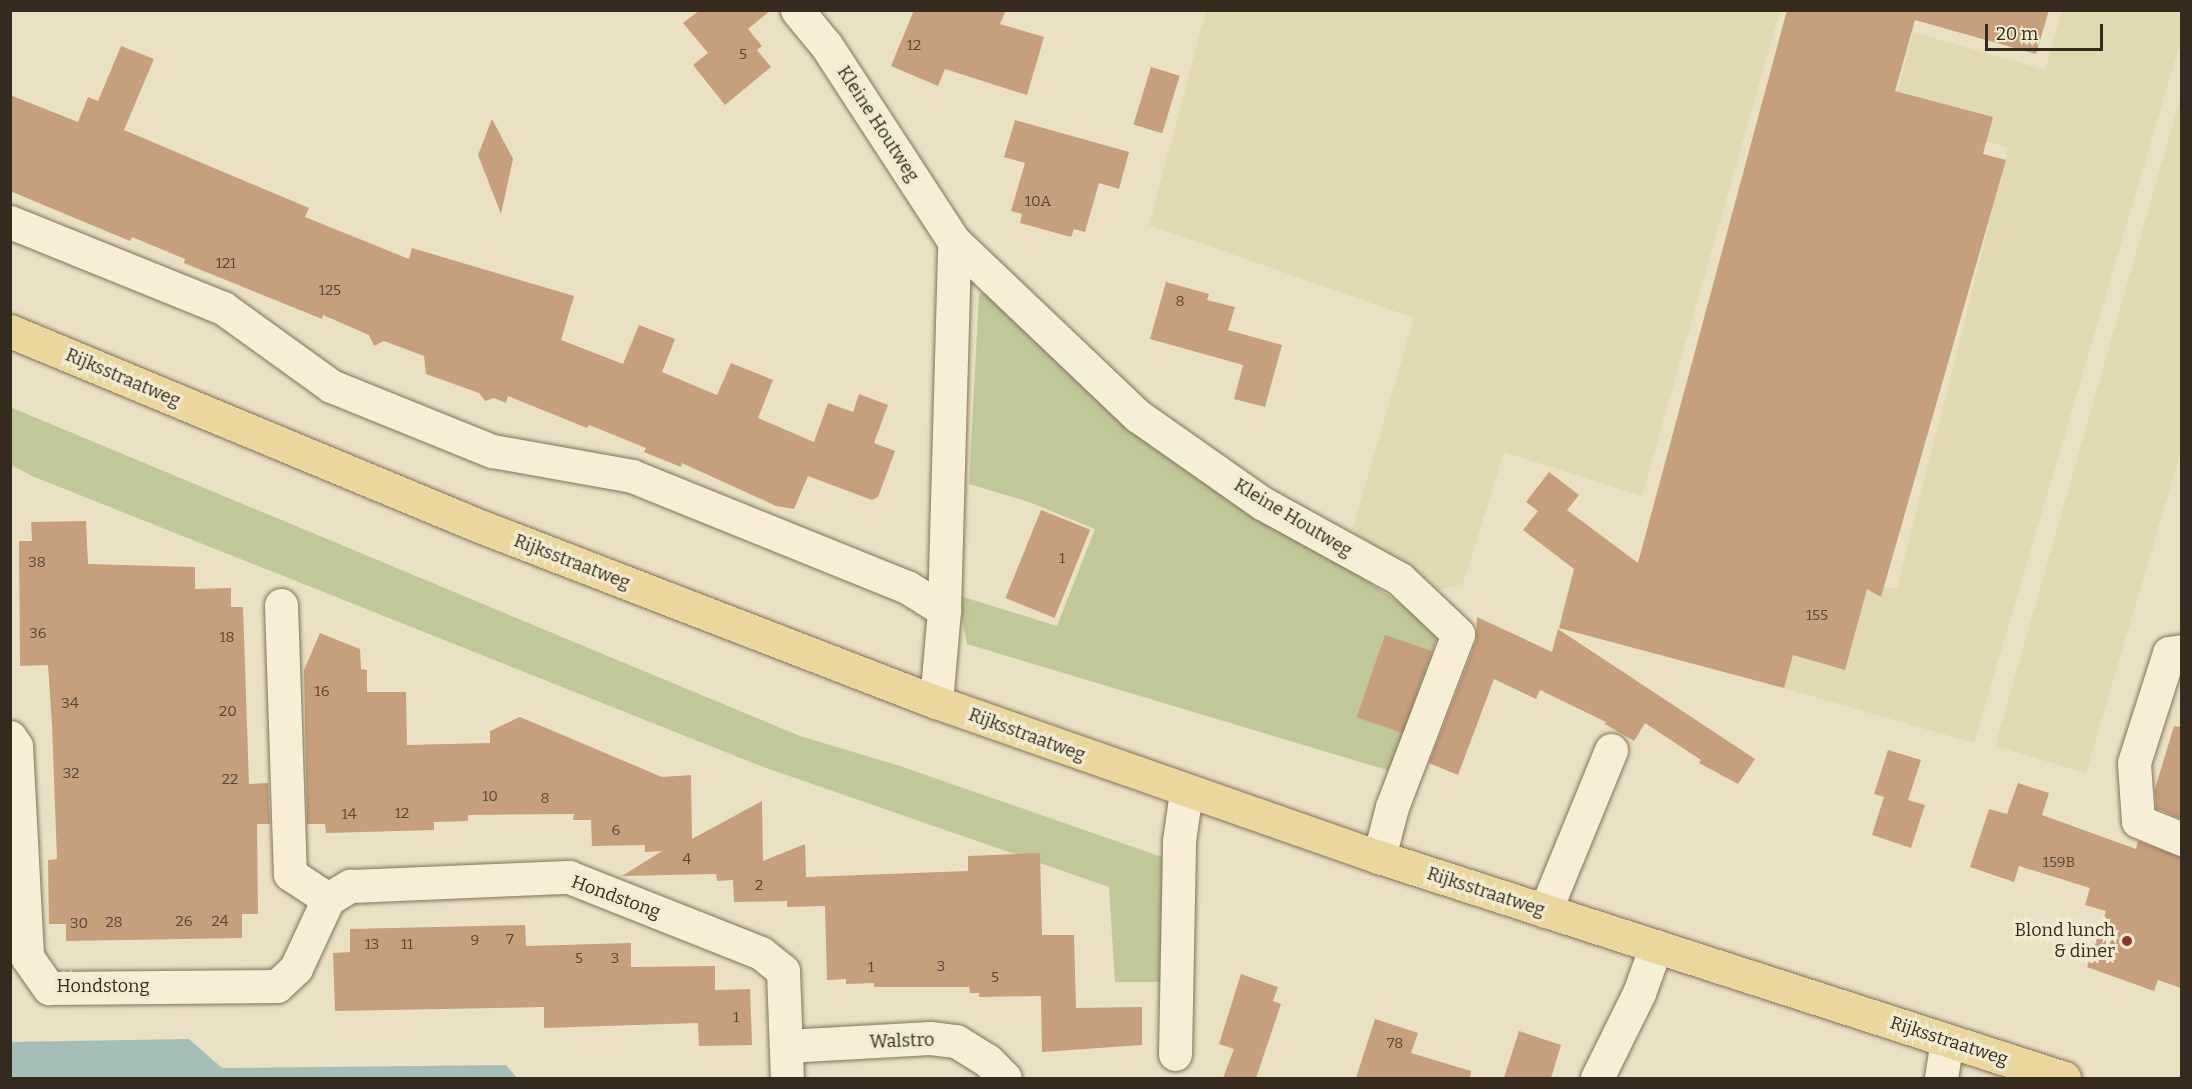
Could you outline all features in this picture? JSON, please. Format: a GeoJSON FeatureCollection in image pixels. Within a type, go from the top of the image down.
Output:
{"type":"FeatureCollection","features":[{"type":"Feature","properties":{"kind":"main road","name":"Rijksstraatweg"},"geometry":{"type":"LineString","coordinates":[[10,331],[477,525],[936,702],[1186,792],[1379,857],[2064,1078]]}},
{"type":"Feature","properties":{"kind":"street","name":"Kleine Houtweg"},"geometry":{"type":"LineString","coordinates":[[816,19],[954,241],[1138,416],[1262,503],[1400,579],[1458,634],[1392,807],[1379,857]]}},
{"type":"Feature","properties":{"kind":"street"},"geometry":{"type":"LineString","coordinates":[[10,222],[223,308],[331,386],[492,451],[632,476],[907,586],[944,610]]}},
{"type":"Feature","properties":{"kind":"street"},"geometry":{"type":"LineString","coordinates":[[936,702],[944,610],[954,241]]}},
{"type":"Feature","properties":{"kind":"street"},"geometry":{"type":"LineString","coordinates":[[281,605],[290,874],[328,899]]}},
{"type":"Feature","properties":{"kind":"street"},"geometry":{"type":"LineString","coordinates":[[2181,651],[2169,653],[2134,763],[2138,822],[2181,839]]}},
{"type":"Feature","properties":{"kind":"street","name":"Hondstong"},"geometry":{"type":"LineString","coordinates":[[10,737],[16,746],[27,957],[49,988],[277,986],[296,968],[328,899],[350,886],[569,877],[761,953],[783,971],[788,1078]]}},
{"type":"Feature","properties":{"kind":"street"},"geometry":{"type":"LineString","coordinates":[[1545,911],[1611,750]]}},
{"type":"Feature","properties":{"kind":"street"},"geometry":{"type":"LineString","coordinates":[[1175,1054],[1179,841],[1186,792]]}},
{"type":"Feature","properties":{"kind":"street"},"geometry":{"type":"LineString","coordinates":[[1597,1078],[1640,993],[1656,946]]}},
{"type":"Feature","properties":{"kind":"street","name":"Walstro"},"geometry":{"type":"LineString","coordinates":[[786,1046],[930,1038],[956,1041],[987,1060],[1005,1078]]}},
{"type":"Feature","properties":{"kind":"street"},"geometry":{"type":"LineString","coordinates":[[1941,1078],[1947,1041]]}},
{"type":"Feature","properties":{"kind":"shaded area"},"geometry":{"type":"Polygon","coordinates":[[[1206,11],[1780,11],[1642,496],[1504,452],[1463,584],[1439,590],[1352,530],[1414,318],[1149,225],[1206,11]]]}},
{"type":"Feature","properties":{"kind":"shaded area"},"geometry":{"type":"Polygon","coordinates":[[[2062,11],[2181,11],[2181,40],[1974,743],[1735,674],[1762,561],[1897,589],[2008,148],[1892,112],[1913,32],[2045,70],[2062,11]]]}},
{"type":"Feature","properties":{"kind":"shaded area"},"geometry":{"type":"Polygon","coordinates":[[[2181,95],[2181,451],[2086,773],[1995,746],[2181,95]]]}},
{"type":"Feature","properties":{"kind":"green space"},"geometry":{"type":"Polygon","coordinates":[[[995,286],[1167,449],[1406,607],[1437,636],[1419,708],[1397,773],[967,644],[957,595],[1057,626],[1095,529],[1029,502],[969,484],[979,294],[995,286]]]}},
{"type":"Feature","properties":{"kind":"green space"},"geometry":{"type":"Polygon","coordinates":[[[10,407],[800,736],[900,766],[1162,857],[1168,982],[1115,982],[1109,887],[758,765],[32,476],[11,465],[10,407]]]}},
{"type":"Feature","properties":{"kind":"water"},"geometry":{"type":"Polygon","coordinates":[[[189,1039],[222,1068],[506,1065],[517,1078],[11,1078],[11,1042],[189,1039]]]}},
{"type":"Feature","properties":{"kind":"building"},"geometry":{"type":"Polygon","coordinates":[[[700,10],[771,10],[748,29],[762,46],[757,50],[771,67],[725,105],[693,65],[708,53],[683,23],[700,10]]]}},
{"type":"Feature","properties":{"kind":"building"},"geometry":{"type":"Polygon","coordinates":[[[914,10],[1006,10],[1000,24],[1044,37],[1027,95],[945,69],[938,86],[891,66],[914,10]]]}},
{"type":"Feature","properties":{"kind":"building"},"geometry":{"type":"Polygon","coordinates":[[[1787,10],[2049,10],[2036,54],[1915,20],[1895,91],[1993,117],[1983,154],[2006,160],[1881,597],[1867,589],[1845,670],[1793,655],[1784,688],[1559,628],[1574,569],[1523,530],[1538,511],[1526,502],[1549,472],[1579,495],[1567,510],[1638,563],[1787,10]]]}},
{"type":"Feature","properties":{"kind":"building"},"geometry":{"type":"Polygon","coordinates":[[[121,46],[154,59],[124,130],[309,208],[305,217],[409,259],[412,248],[574,296],[561,340],[623,364],[639,325],[675,339],[662,372],[717,395],[731,363],[773,380],[758,418],[814,442],[828,403],[853,412],[859,394],[888,405],[874,443],[895,451],[878,497],[872,500],[808,476],[794,509],[776,506],[682,463],[681,467],[644,452],[646,448],[589,425],[587,428],[508,396],[506,403],[494,398],[485,401],[479,393],[426,374],[424,356],[384,341],[374,346],[369,335],[323,315],[322,319],[184,263],[185,259],[132,237],[130,241],[10,191],[10,95],[78,122],[88,97],[98,101],[121,46]]]}},
{"type":"Feature","properties":{"kind":"building"},"geometry":{"type":"Polygon","coordinates":[[[1151,67],[1180,76],[1162,133],[1133,124],[1151,67]]]}},
{"type":"Feature","properties":{"kind":"building"},"geometry":{"type":"Polygon","coordinates":[[[492,119],[513,159],[501,214],[478,155],[492,119]]]}},
{"type":"Feature","properties":{"kind":"building"},"geometry":{"type":"Polygon","coordinates":[[[1015,120],[1129,152],[1119,189],[1099,183],[1085,232],[1074,229],[1071,237],[1020,223],[1022,214],[1011,211],[1025,163],[1004,157],[1015,120]]]}},
{"type":"Feature","properties":{"kind":"building"},"geometry":{"type":"Polygon","coordinates":[[[1166,282],[1209,294],[1207,300],[1235,307],[1228,330],[1282,345],[1265,407],[1234,399],[1243,365],[1150,339],[1166,282]]]}},
{"type":"Feature","properties":{"kind":"building"},"geometry":{"type":"Polygon","coordinates":[[[1041,510],[1090,530],[1055,618],[1005,598],[1041,510]]]}},
{"type":"Feature","properties":{"kind":"building"},"geometry":{"type":"Polygon","coordinates":[[[86,521],[88,564],[195,567],[195,589],[231,588],[231,607],[243,607],[249,784],[268,783],[270,824],[257,824],[258,914],[242,914],[242,938],[66,941],[66,924],[49,924],[48,860],[57,859],[48,665],[20,666],[19,541],[32,541],[31,522],[86,521]]]}},
{"type":"Feature","properties":{"kind":"building"},"geometry":{"type":"Polygon","coordinates":[[[1477,617],[1552,652],[1558,629],[1755,759],[1738,784],[1699,763],[1701,760],[1645,723],[1634,741],[1605,724],[1606,722],[1540,690],[1536,699],[1494,679],[1458,775],[1429,763],[1476,641],[1477,617]]]}},
{"type":"Feature","properties":{"kind":"building"},"geometry":{"type":"Polygon","coordinates":[[[320,633],[360,649],[361,669],[367,670],[367,692],[406,692],[407,745],[490,743],[490,731],[520,717],[662,777],[691,775],[692,839],[762,801],[763,861],[805,844],[806,877],[968,871],[968,856],[1040,853],[1042,935],[1074,935],[1076,1008],[1142,1007],[1142,1045],[1042,1052],[1041,996],[979,997],[979,993],[970,993],[969,987],[874,987],[874,983],[846,984],[846,979],[827,980],[825,906],[787,907],[787,901],[734,902],[733,880],[717,881],[716,874],[622,876],[662,851],[645,852],[645,845],[592,846],[591,820],[573,820],[574,814],[468,815],[468,821],[434,822],[434,830],[326,833],[325,824],[307,824],[304,670],[320,633]]]}},
{"type":"Feature","properties":{"kind":"building"},"geometry":{"type":"Polygon","coordinates":[[[1385,635],[1431,651],[1403,733],[1357,717],[1385,635]]]}},
{"type":"Feature","properties":{"kind":"building"},"geometry":{"type":"Polygon","coordinates":[[[2174,726],[2181,727],[2181,819],[2156,808],[2155,789],[2174,726]]]}},
{"type":"Feature","properties":{"kind":"building"},"geometry":{"type":"Polygon","coordinates":[[[1888,750],[1921,760],[1908,800],[1925,805],[1911,848],[1872,835],[1884,797],[1874,794],[1888,750]]]}},
{"type":"Feature","properties":{"kind":"building"},"geometry":{"type":"Polygon","coordinates":[[[2018,783],[2049,793],[2042,815],[2136,849],[2138,841],[2181,857],[2181,988],[2158,980],[2154,991],[2087,967],[2106,911],[2085,905],[2090,888],[2019,866],[2014,882],[1970,867],[1989,809],[2007,814],[2018,783]]]}},
{"type":"Feature","properties":{"kind":"building"},"geometry":{"type":"Polygon","coordinates":[[[525,925],[526,946],[631,943],[631,967],[715,966],[715,990],[750,989],[752,1045],[699,1046],[698,1023],[544,1028],[544,1007],[335,1011],[333,953],[350,952],[350,929],[525,925]]]}},
{"type":"Feature","properties":{"kind":"building"},"geometry":{"type":"Polygon","coordinates":[[[1241,974],[1278,987],[1273,1001],[1281,1004],[1256,1078],[1223,1078],[1234,1049],[1219,1044],[1241,974]]]}},
{"type":"Feature","properties":{"kind":"building"},"geometry":{"type":"Polygon","coordinates":[[[1375,1019],[1418,1033],[1411,1053],[1471,1071],[1470,1078],[1356,1078],[1375,1019]]]}},
{"type":"Feature","properties":{"kind":"building"},"geometry":{"type":"Polygon","coordinates":[[[1519,1031],[1561,1045],[1551,1078],[1504,1078],[1519,1031]]]}},
{"type":"Feature","properties":{"kind":"place","name":"Blond lunch & diner"},"geometry":{"type":"Point","coordinates":[2127,941]}}]}
